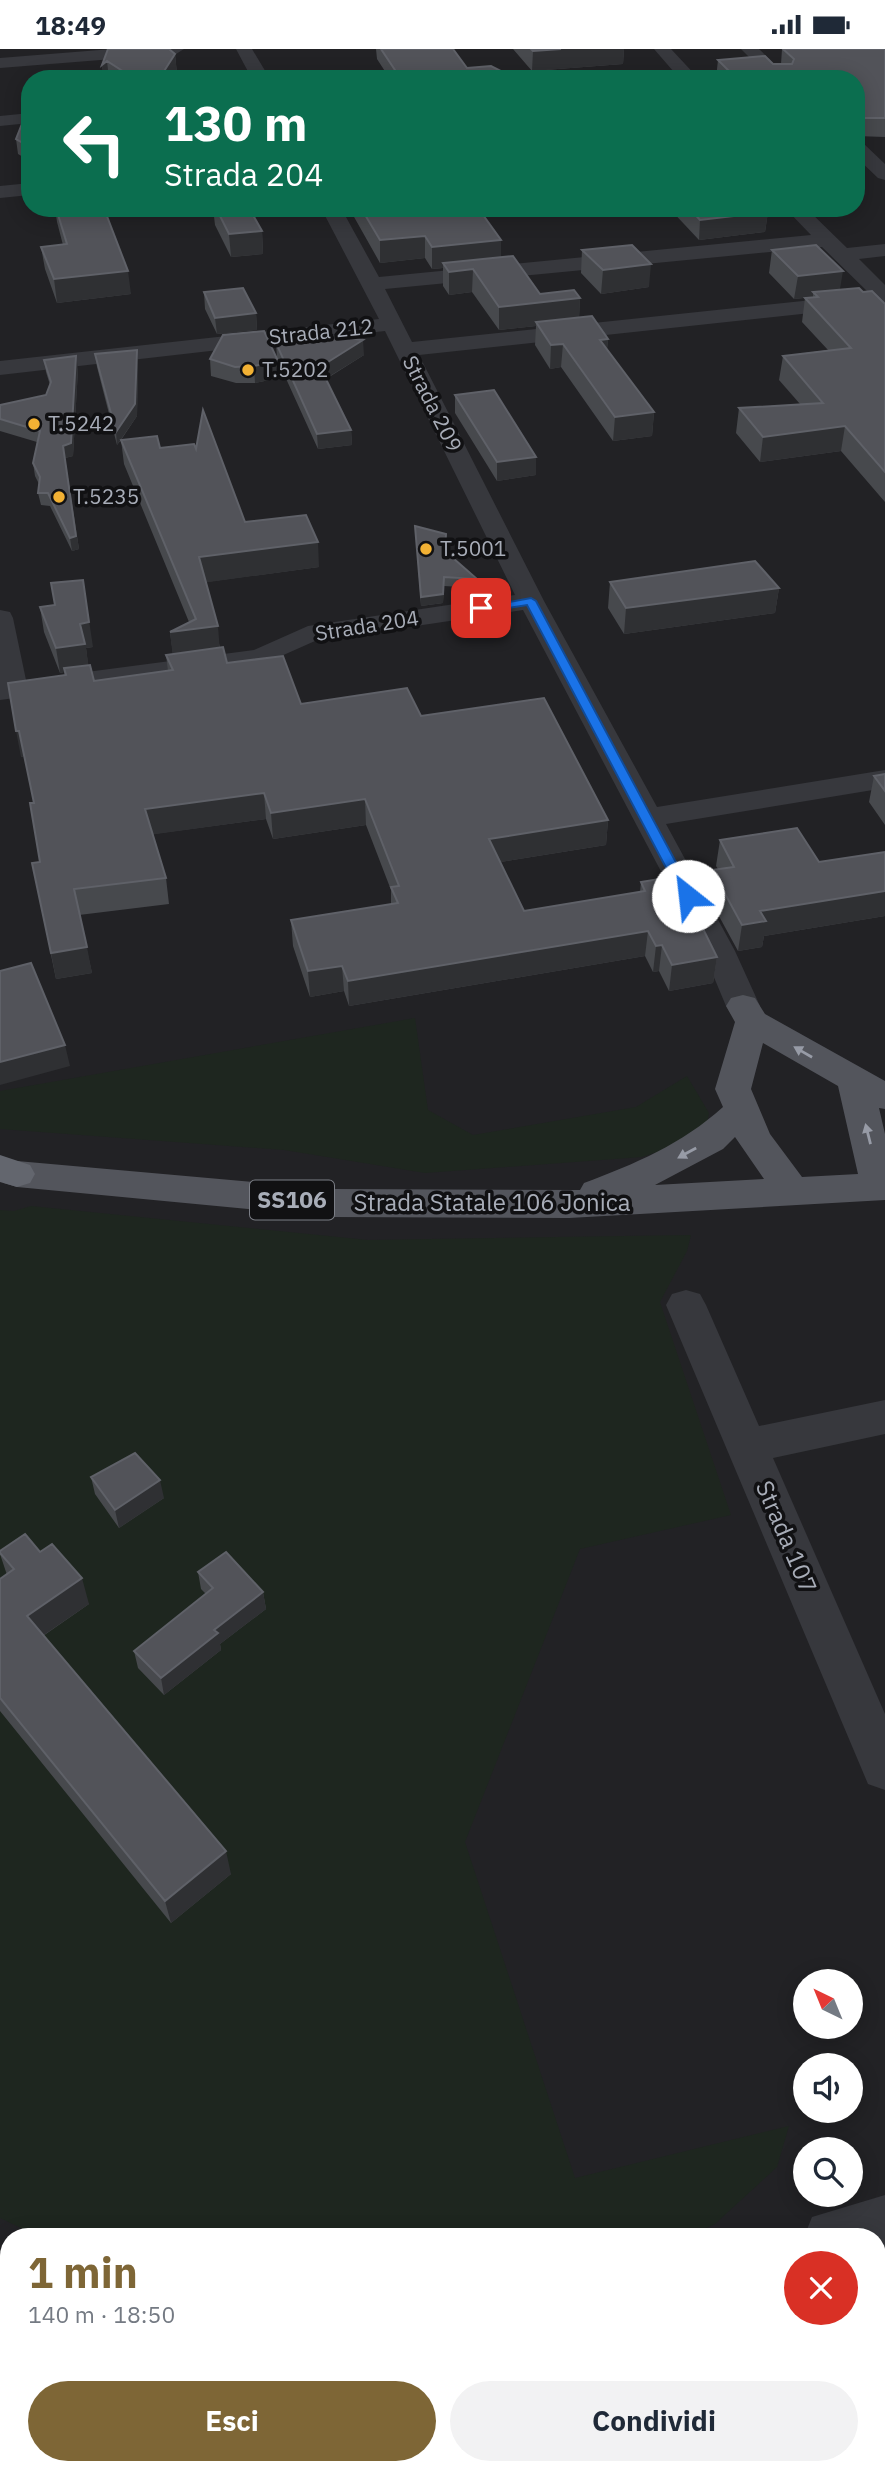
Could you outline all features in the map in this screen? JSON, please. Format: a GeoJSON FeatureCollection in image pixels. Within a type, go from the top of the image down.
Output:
{"type":"FeatureCollection","features":[{"type":"Feature","properties":{"kind":"main road"},"geometry":{"type":"LineString","coordinates":[[793,1193],[754,1139],[733,1089],[748,1014],[870,1090],[882,1187]]}},
{"type":"Feature","properties":{"kind":"main road"},"geometry":{"type":"LineString","coordinates":[[569,1204],[650,1173],[710,1140],[741,1111]]}},
{"type":"Feature","properties":{"kind":"main road","name":"Strada Statale 106 Jonica"},"geometry":{"type":"LineString","coordinates":[[6,1172],[331,1203],[569,1204],[882,1187]]}},
{"type":"Feature","properties":{"kind":"lane"},"geometry":{"type":"LineString","coordinates":[[0,63],[176,49]]}},
{"type":"Feature","properties":{"kind":"lane"},"geometry":{"type":"LineString","coordinates":[[244,49],[256,70]]}},
{"type":"Feature","properties":{"kind":"lane"},"geometry":{"type":"LineString","coordinates":[[662,49],[682,70]]}},
{"type":"Feature","properties":{"kind":"lane"},"geometry":{"type":"LineString","coordinates":[[749,49],[771,70]]}},
{"type":"Feature","properties":{"kind":"lane"},"geometry":{"type":"LineString","coordinates":[[0,121],[21,119]]}},
{"type":"Feature","properties":{"kind":"lane"},"geometry":{"type":"LineString","coordinates":[[865,150],[885,149]]}},
{"type":"Feature","properties":{"kind":"lane"},"geometry":{"type":"LineString","coordinates":[[865,157],[885,174]]}},
{"type":"Feature","properties":{"kind":"lane"},"geometry":{"type":"LineString","coordinates":[[0,192],[21,190]]}},
{"type":"Feature","properties":{"kind":"lane","name":"Strada 209"},"geometry":{"type":"LineString","coordinates":[[336,217],[531,601],[719,951],[748,1014]]}},
{"type":"Feature","properties":{"kind":"lane"},"geometry":{"type":"LineString","coordinates":[[804,217],[885,298]]}},
{"type":"Feature","properties":{"kind":"lane"},"geometry":{"type":"LineString","coordinates":[[372,284],[827,240]]}},
{"type":"Feature","properties":{"kind":"lane"},"geometry":{"type":"LineString","coordinates":[[843,255],[885,250]]}},
{"type":"Feature","properties":{"kind":"lane"},"geometry":{"type":"LineString","coordinates":[[404,350],[885,298]]}},
{"type":"Feature","properties":{"kind":"lane","name":"Strada 212"},"geometry":{"type":"LineString","coordinates":[[0,368],[391,324]]}},
{"type":"Feature","properties":{"kind":"lane","name":"Strada 204"},"geometry":{"type":"LineString","coordinates":[[7,691],[261,657],[308,634],[531,601]]}},
{"type":"Feature","properties":{"kind":"lane"},"geometry":{"type":"LineString","coordinates":[[0,618],[7,691]]}},
{"type":"Feature","properties":{"kind":"lane"},"geometry":{"type":"LineString","coordinates":[[647,818],[885,779]]}},
{"type":"Feature","properties":{"kind":"lane","name":"Strada 107"},"geometry":{"type":"LineString","coordinates":[[687,1305],[885,1769]]}},
{"type":"Feature","properties":{"kind":"lane"},"geometry":{"type":"LineString","coordinates":[[747,1446],[885,1417]]}},
{"type":"Feature","properties":{"kind":"lane"},"geometry":{"type":"LineString","coordinates":[[866,2228],[885,2223]]}},
{"type":"Feature","properties":{"kind":"shaded area"},"geometry":{"type":"Polygon","coordinates":[[[0,49],[885,49],[885,2228],[0,2228],[0,49]]]}},
{"type":"Feature","properties":{"kind":"shaded area"},"geometry":{"type":"Polygon","coordinates":[[[415,1018],[428,1110],[473,1135],[636,1107],[687,1076],[709,1113],[706,1129],[676,1146],[642,1157],[425,1173],[284,1150],[0,1129],[0,1091],[415,1018]]]}},
{"type":"Feature","properties":{"kind":"shaded area"},"geometry":{"type":"Polygon","coordinates":[[[31,1206],[368,1240],[691,1235],[687,1251],[660,1302],[731,1515],[580,1549],[465,1842],[575,2178],[789,2126],[777,2167],[715,2224],[706,2228],[21,2228],[0,2218],[0,1210],[14,1211],[31,1206]]]}},
{"type":"Feature","properties":{"kind":"building"},"geometry":{"type":"Polygon","coordinates":[[[108,49],[169,49],[175,54],[165,70],[121,70],[107,61],[102,65],[108,49]]]}},
{"type":"Feature","properties":{"kind":"building"},"geometry":{"type":"Polygon","coordinates":[[[381,49],[453,49],[467,68],[491,66],[499,70],[395,70],[381,49]]]}},
{"type":"Feature","properties":{"kind":"building"},"geometry":{"type":"Polygon","coordinates":[[[783,49],[885,49],[885,118],[865,118],[865,70],[728,70],[718,60],[765,56],[773,64],[792,64],[794,59],[783,49]]]}},
{"type":"Feature","properties":{"kind":"building"},"geometry":{"type":"Polygon","coordinates":[[[21,126],[21,142],[16,139],[21,126]]]}},
{"type":"Feature","properties":{"kind":"building"},"geometry":{"type":"Polygon","coordinates":[[[59,217],[107,217],[128,271],[54,279],[41,247],[67,244],[59,217]]]}},
{"type":"Feature","properties":{"kind":"building"},"geometry":{"type":"Polygon","coordinates":[[[220,217],[254,217],[262,231],[229,234],[220,217]]]}},
{"type":"Feature","properties":{"kind":"building"},"geometry":{"type":"Polygon","coordinates":[[[366,217],[484,217],[501,240],[432,247],[425,236],[380,240],[366,217]]]}},
{"type":"Feature","properties":{"kind":"building"},"geometry":{"type":"Polygon","coordinates":[[[697,217],[726,217],[700,220],[697,217]]]}},
{"type":"Feature","properties":{"kind":"building"},"geometry":{"type":"Polygon","coordinates":[[[632,245],[651,264],[603,270],[582,250],[632,245]]]}},
{"type":"Feature","properties":{"kind":"building"},"geometry":{"type":"Polygon","coordinates":[[[816,245],[843,271],[798,276],[772,250],[816,245]]]}},
{"type":"Feature","properties":{"kind":"building"},"geometry":{"type":"Polygon","coordinates":[[[513,256],[540,294],[574,290],[580,298],[499,307],[473,269],[449,272],[443,263],[513,256]]]}},
{"type":"Feature","properties":{"kind":"building"},"geometry":{"type":"Polygon","coordinates":[[[243,288],[256,313],[215,318],[204,292],[243,288]]]}},
{"type":"Feature","properties":{"kind":"building"},"geometry":{"type":"Polygon","coordinates":[[[859,288],[863,292],[872,291],[885,304],[885,472],[845,426],[763,437],[739,408],[823,403],[783,356],[851,348],[805,298],[818,297],[813,292],[859,288]]]}},
{"type":"Feature","properties":{"kind":"building"},"geometry":{"type":"Polygon","coordinates":[[[592,316],[608,339],[600,340],[654,412],[615,417],[563,344],[551,345],[536,322],[592,316]]]}},
{"type":"Feature","properties":{"kind":"building"},"geometry":{"type":"Polygon","coordinates":[[[264,331],[278,361],[235,367],[210,359],[223,335],[264,331]]]}},
{"type":"Feature","properties":{"kind":"building"},"geometry":{"type":"Polygon","coordinates":[[[310,333],[363,340],[320,367],[351,430],[317,434],[276,343],[310,333]]]}},
{"type":"Feature","properties":{"kind":"building"},"geometry":{"type":"Polygon","coordinates":[[[137,350],[135,404],[116,432],[95,354],[137,350]]]}},
{"type":"Feature","properties":{"kind":"building"},"geometry":{"type":"Polygon","coordinates":[[[76,356],[71,443],[63,446],[76,536],[70,538],[48,493],[38,493],[40,477],[33,463],[40,431],[0,419],[0,405],[46,395],[51,382],[44,360],[76,356]]]}},
{"type":"Feature","properties":{"kind":"building"},"geometry":{"type":"Polygon","coordinates":[[[494,390],[536,457],[497,462],[455,395],[494,390]]]}},
{"type":"Feature","properties":{"kind":"building"},"geometry":{"type":"Polygon","coordinates":[[[203,410],[245,522],[306,515],[318,542],[199,557],[218,626],[170,632],[196,619],[121,440],[157,436],[160,448],[194,444],[196,449],[203,410]]]}},
{"type":"Feature","properties":{"kind":"building"},"geometry":{"type":"Polygon","coordinates":[[[415,526],[446,534],[445,551],[477,579],[444,577],[443,594],[421,597],[415,526]]]}},
{"type":"Feature","properties":{"kind":"building"},"geometry":{"type":"Polygon","coordinates":[[[755,561],[779,588],[626,608],[610,582],[755,561]]]}},
{"type":"Feature","properties":{"kind":"building"},"geometry":{"type":"Polygon","coordinates":[[[83,580],[89,622],[80,624],[85,644],[56,648],[40,607],[55,605],[51,583],[83,580]]]}},
{"type":"Feature","properties":{"kind":"building"},"geometry":{"type":"Polygon","coordinates":[[[223,647],[227,663],[283,656],[301,704],[407,688],[421,716],[544,698],[608,820],[489,839],[524,911],[645,891],[641,882],[677,876],[717,957],[672,965],[662,945],[656,946],[648,931],[348,981],[342,966],[308,971],[291,920],[398,903],[391,887],[399,886],[365,799],[271,813],[264,793],[145,809],[166,878],[74,889],[87,947],[51,953],[32,863],[40,862],[30,803],[34,803],[19,731],[16,731],[8,683],[66,675],[64,668],[90,665],[94,681],[173,670],[166,655],[223,647]]]}},
{"type":"Feature","properties":{"kind":"building"},"geometry":{"type":"Polygon","coordinates":[[[885,774],[885,791],[874,776],[885,774]]]}},
{"type":"Feature","properties":{"kind":"building"},"geometry":{"type":"Polygon","coordinates":[[[797,828],[819,862],[885,852],[885,891],[760,911],[766,921],[742,925],[712,870],[734,867],[720,840],[797,828]]]}},
{"type":"Feature","properties":{"kind":"building"},"geometry":{"type":"Polygon","coordinates":[[[31,963],[65,1045],[0,1062],[0,971],[31,963]]]}},
{"type":"Feature","properties":{"kind":"building"},"geometry":{"type":"Polygon","coordinates":[[[135,1453],[160,1480],[115,1510],[91,1477],[135,1453]]]}},
{"type":"Feature","properties":{"kind":"building"},"geometry":{"type":"Polygon","coordinates":[[[25,1534],[40,1552],[52,1544],[82,1578],[27,1616],[226,1851],[165,1901],[0,1698],[0,1579],[14,1569],[0,1551],[25,1534]]]}},
{"type":"Feature","properties":{"kind":"building"},"geometry":{"type":"Polygon","coordinates":[[[226,1552],[263,1592],[214,1630],[218,1633],[161,1678],[134,1651],[213,1588],[198,1572],[226,1552]]]}},
{"type":"Feature","properties":{"kind":"place","name":"T.5202"},"geometry":{"type":"Point","coordinates":[248,370]}},
{"type":"Feature","properties":{"kind":"place","name":"T.5242"},"geometry":{"type":"Point","coordinates":[34,424]}},
{"type":"Feature","properties":{"kind":"place","name":"T.5235"},"geometry":{"type":"Point","coordinates":[59,497]}},
{"type":"Feature","properties":{"kind":"place","name":"T.5001"},"geometry":{"type":"Point","coordinates":[426,549]}},
{"type":"Feature","properties":{"kind":"route"},"geometry":{"type":"LineString","coordinates":[[481,608],[531,601],[688,896]]}}]}
